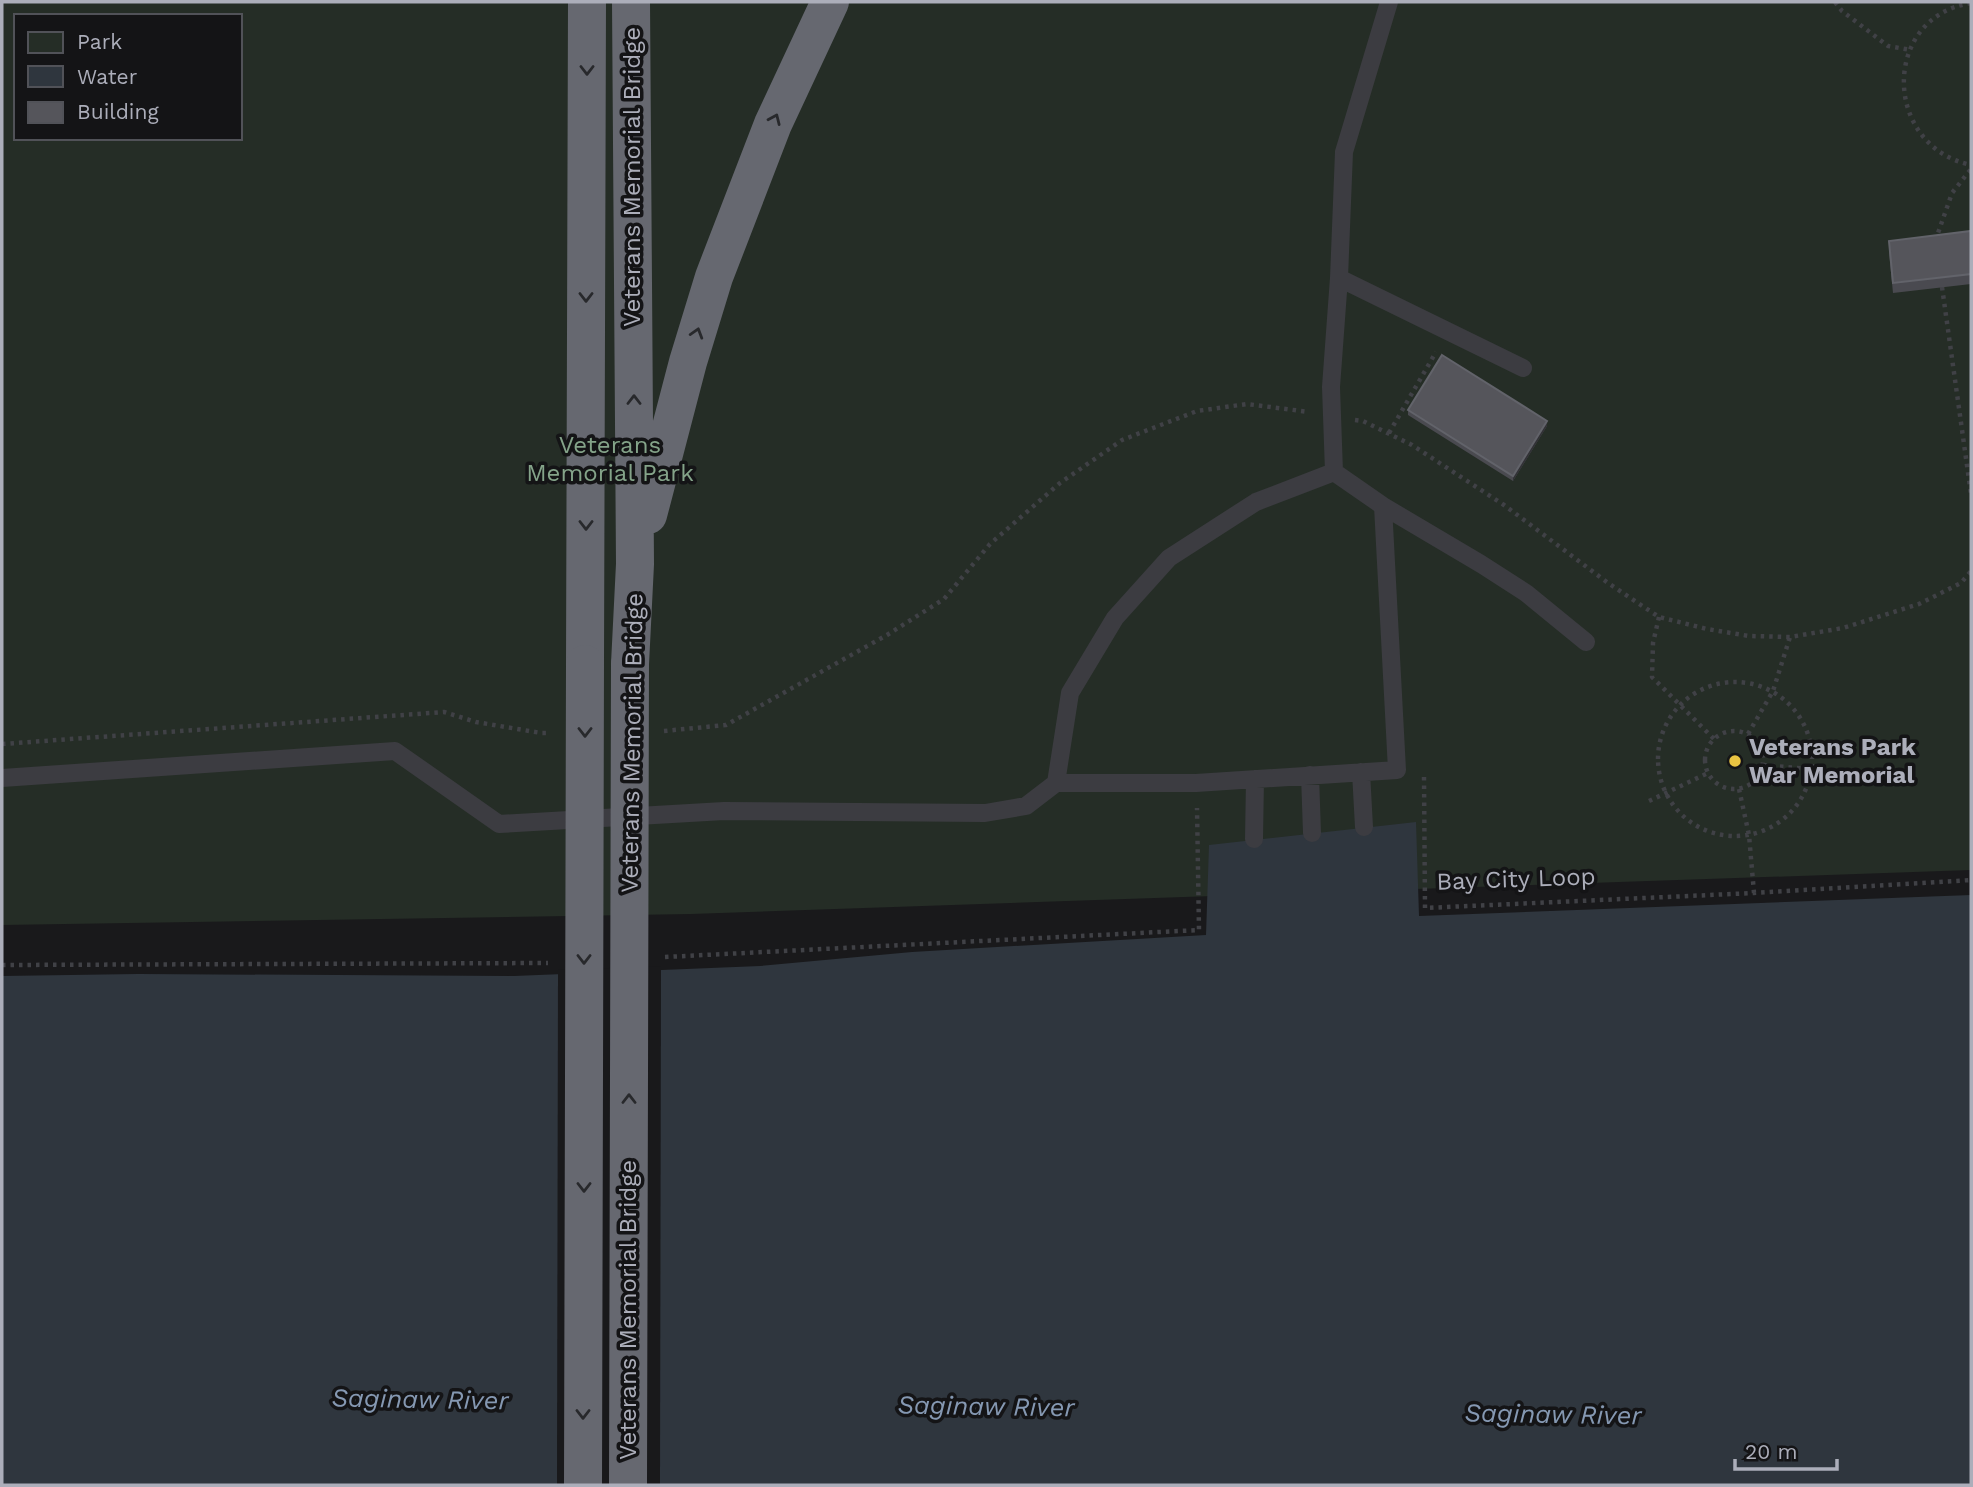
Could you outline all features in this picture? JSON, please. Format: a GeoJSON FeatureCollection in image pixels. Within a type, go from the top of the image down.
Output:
{"type":"FeatureCollection","features":[{"type":"Feature","properties":{"kind":"highway","name":"Veterans Memorial Bridge"},"geometry":{"type":"LineString","coordinates":[[583,1485],[587,2]]}},
{"type":"Feature","properties":{"kind":"highway","name":"Veterans Memorial Bridge"},"geometry":{"type":"LineString","coordinates":[[628,1485],[630,664],[635,564],[631,2]]}},
{"type":"Feature","properties":{"kind":"highway"},"geometry":{"type":"LineString","coordinates":[[635,564],[688,362],[714,277],[773,124],[830,2]]}},
{"type":"Feature","properties":{"kind":"lane"},"geometry":{"type":"LineString","coordinates":[[1334,472],[1331,387],[1344,152],[1390,2]]}},
{"type":"Feature","properties":{"kind":"lane"},"geometry":{"type":"LineString","coordinates":[[1339,278],[1523,368]]}},
{"type":"Feature","properties":{"kind":"lane"},"geometry":{"type":"LineString","coordinates":[[1334,472],[1383,506],[1526,593],[1586,642]]}},
{"type":"Feature","properties":{"kind":"lane"},"geometry":{"type":"LineString","coordinates":[[1056,783],[1070,693],[1115,618],[1169,558],[1256,502],[1334,472]]}},
{"type":"Feature","properties":{"kind":"lane"},"geometry":{"type":"LineString","coordinates":[[2,778],[395,751],[499,824],[724,811],[985,813],[1026,806],[1056,783],[1196,783],[1396,770],[1383,506]]}},
{"type":"Feature","properties":{"kind":"lane"},"geometry":{"type":"LineString","coordinates":[[1361,772],[1364,827]]}},
{"type":"Feature","properties":{"kind":"lane"},"geometry":{"type":"LineString","coordinates":[[1310,775],[1312,833]]}},
{"type":"Feature","properties":{"kind":"lane"},"geometry":{"type":"LineString","coordinates":[[1255,779],[1255,839]]}},
{"type":"Feature","properties":{"kind":"path"},"geometry":{"type":"LineString","coordinates":[[1835,2],[1842,11],[1888,46],[1911,50]]}},
{"type":"Feature","properties":{"kind":"path"},"geometry":{"type":"LineString","coordinates":[[1938,246],[1938,233],[1952,193],[1971,167],[1943,155],[1923,138],[1909,115],[1903,89],[1905,62],[1916,38],[1934,18],[1959,5],[1971,3]]}},
{"type":"Feature","properties":{"kind":"path"},"geometry":{"type":"LineString","coordinates":[[1942,288],[1971,494]]}},
{"type":"Feature","properties":{"kind":"path"},"geometry":{"type":"LineString","coordinates":[[1389,433],[1448,331]]}},
{"type":"Feature","properties":{"kind":"path"},"geometry":{"type":"LineString","coordinates":[[660,731],[726,725],[887,635],[944,599],[990,544],[1060,482],[1122,440],[1197,411],[1248,404],[1363,421],[1412,444],[1504,505],[1608,583],[1659,617],[1707,629],[1749,636],[1790,637],[1843,628],[1919,604],[1961,583],[1971,572]]}},
{"type":"Feature","properties":{"kind":"path"},"geometry":{"type":"LineString","coordinates":[[1659,617],[1653,643],[1653,677],[1678,705],[1714,738]]}},
{"type":"Feature","properties":{"kind":"path"},"geometry":{"type":"LineString","coordinates":[[1748,734],[1773,691],[1790,637]]}},
{"type":"Feature","properties":{"kind":"path"},"geometry":{"type":"LineString","coordinates":[[1724,682],[1749,682],[1773,691],[1794,708],[1807,732],[1812,758],[1808,785],[1795,808],[1775,826],[1749,835],[1725,836],[1701,829],[1681,816],[1666,793],[1658,773],[1658,748],[1665,725],[1678,705],[1699,689],[1724,682]]}},
{"type":"Feature","properties":{"kind":"path"},"geometry":{"type":"LineString","coordinates":[[2,744],[444,712],[475,722],[554,733]]}},
{"type":"Feature","properties":{"kind":"path"},"geometry":{"type":"LineString","coordinates":[[1729,730],[1739,730],[1748,734],[1761,747],[1763,765],[1755,781],[1739,789],[1719,785],[1708,773],[1705,760],[1707,749],[1714,738],[1729,730]]}},
{"type":"Feature","properties":{"kind":"path"},"geometry":{"type":"LineString","coordinates":[[1763,765],[1825,773]]}},
{"type":"Feature","properties":{"kind":"path","name":"Bay City Loop"},"geometry":{"type":"LineString","coordinates":[[1396,770],[1424,772],[1425,908],[1971,880]]}},
{"type":"Feature","properties":{"kind":"path"},"geometry":{"type":"LineString","coordinates":[[1648,801],[1708,773]]}},
{"type":"Feature","properties":{"kind":"path"},"geometry":{"type":"LineString","coordinates":[[1739,789],[1749,835],[1754,893]]}},
{"type":"Feature","properties":{"kind":"green space","name":"Veterans Memorial Park"},"geometry":{"type":"Polygon","coordinates":[[[2,2],[1971,2],[1971,870],[691,914],[2,925],[2,2]]]}},
{"type":"Feature","properties":{"kind":"water","name":"Saginaw River"},"geometry":{"type":"Polygon","coordinates":[[[1416,822],[1419,916],[1971,895],[1971,1485],[2,1485],[2,976],[514,976],[760,966],[912,952],[1206,935],[1209,845],[1416,822]]]}},
{"type":"Feature","properties":{"kind":"pier"},"geometry":{"type":"Polygon","coordinates":[[[661,966],[660,1485],[557,1485],[558,970],[661,966]]]}},
{"type":"Feature","properties":{"kind":"building"},"geometry":{"type":"Polygon","coordinates":[[[1971,231],[1971,274],[1893,283],[1889,241],[1971,231]]]}},
{"type":"Feature","properties":{"kind":"building"},"geometry":{"type":"Polygon","coordinates":[[[1442,355],[1547,421],[1513,476],[1408,410],[1442,355]]]}},
{"type":"Feature","properties":{"kind":"place","name":"Veterans Park War Memorial"},"geometry":{"type":"Point","coordinates":[1735,761]}}]}
